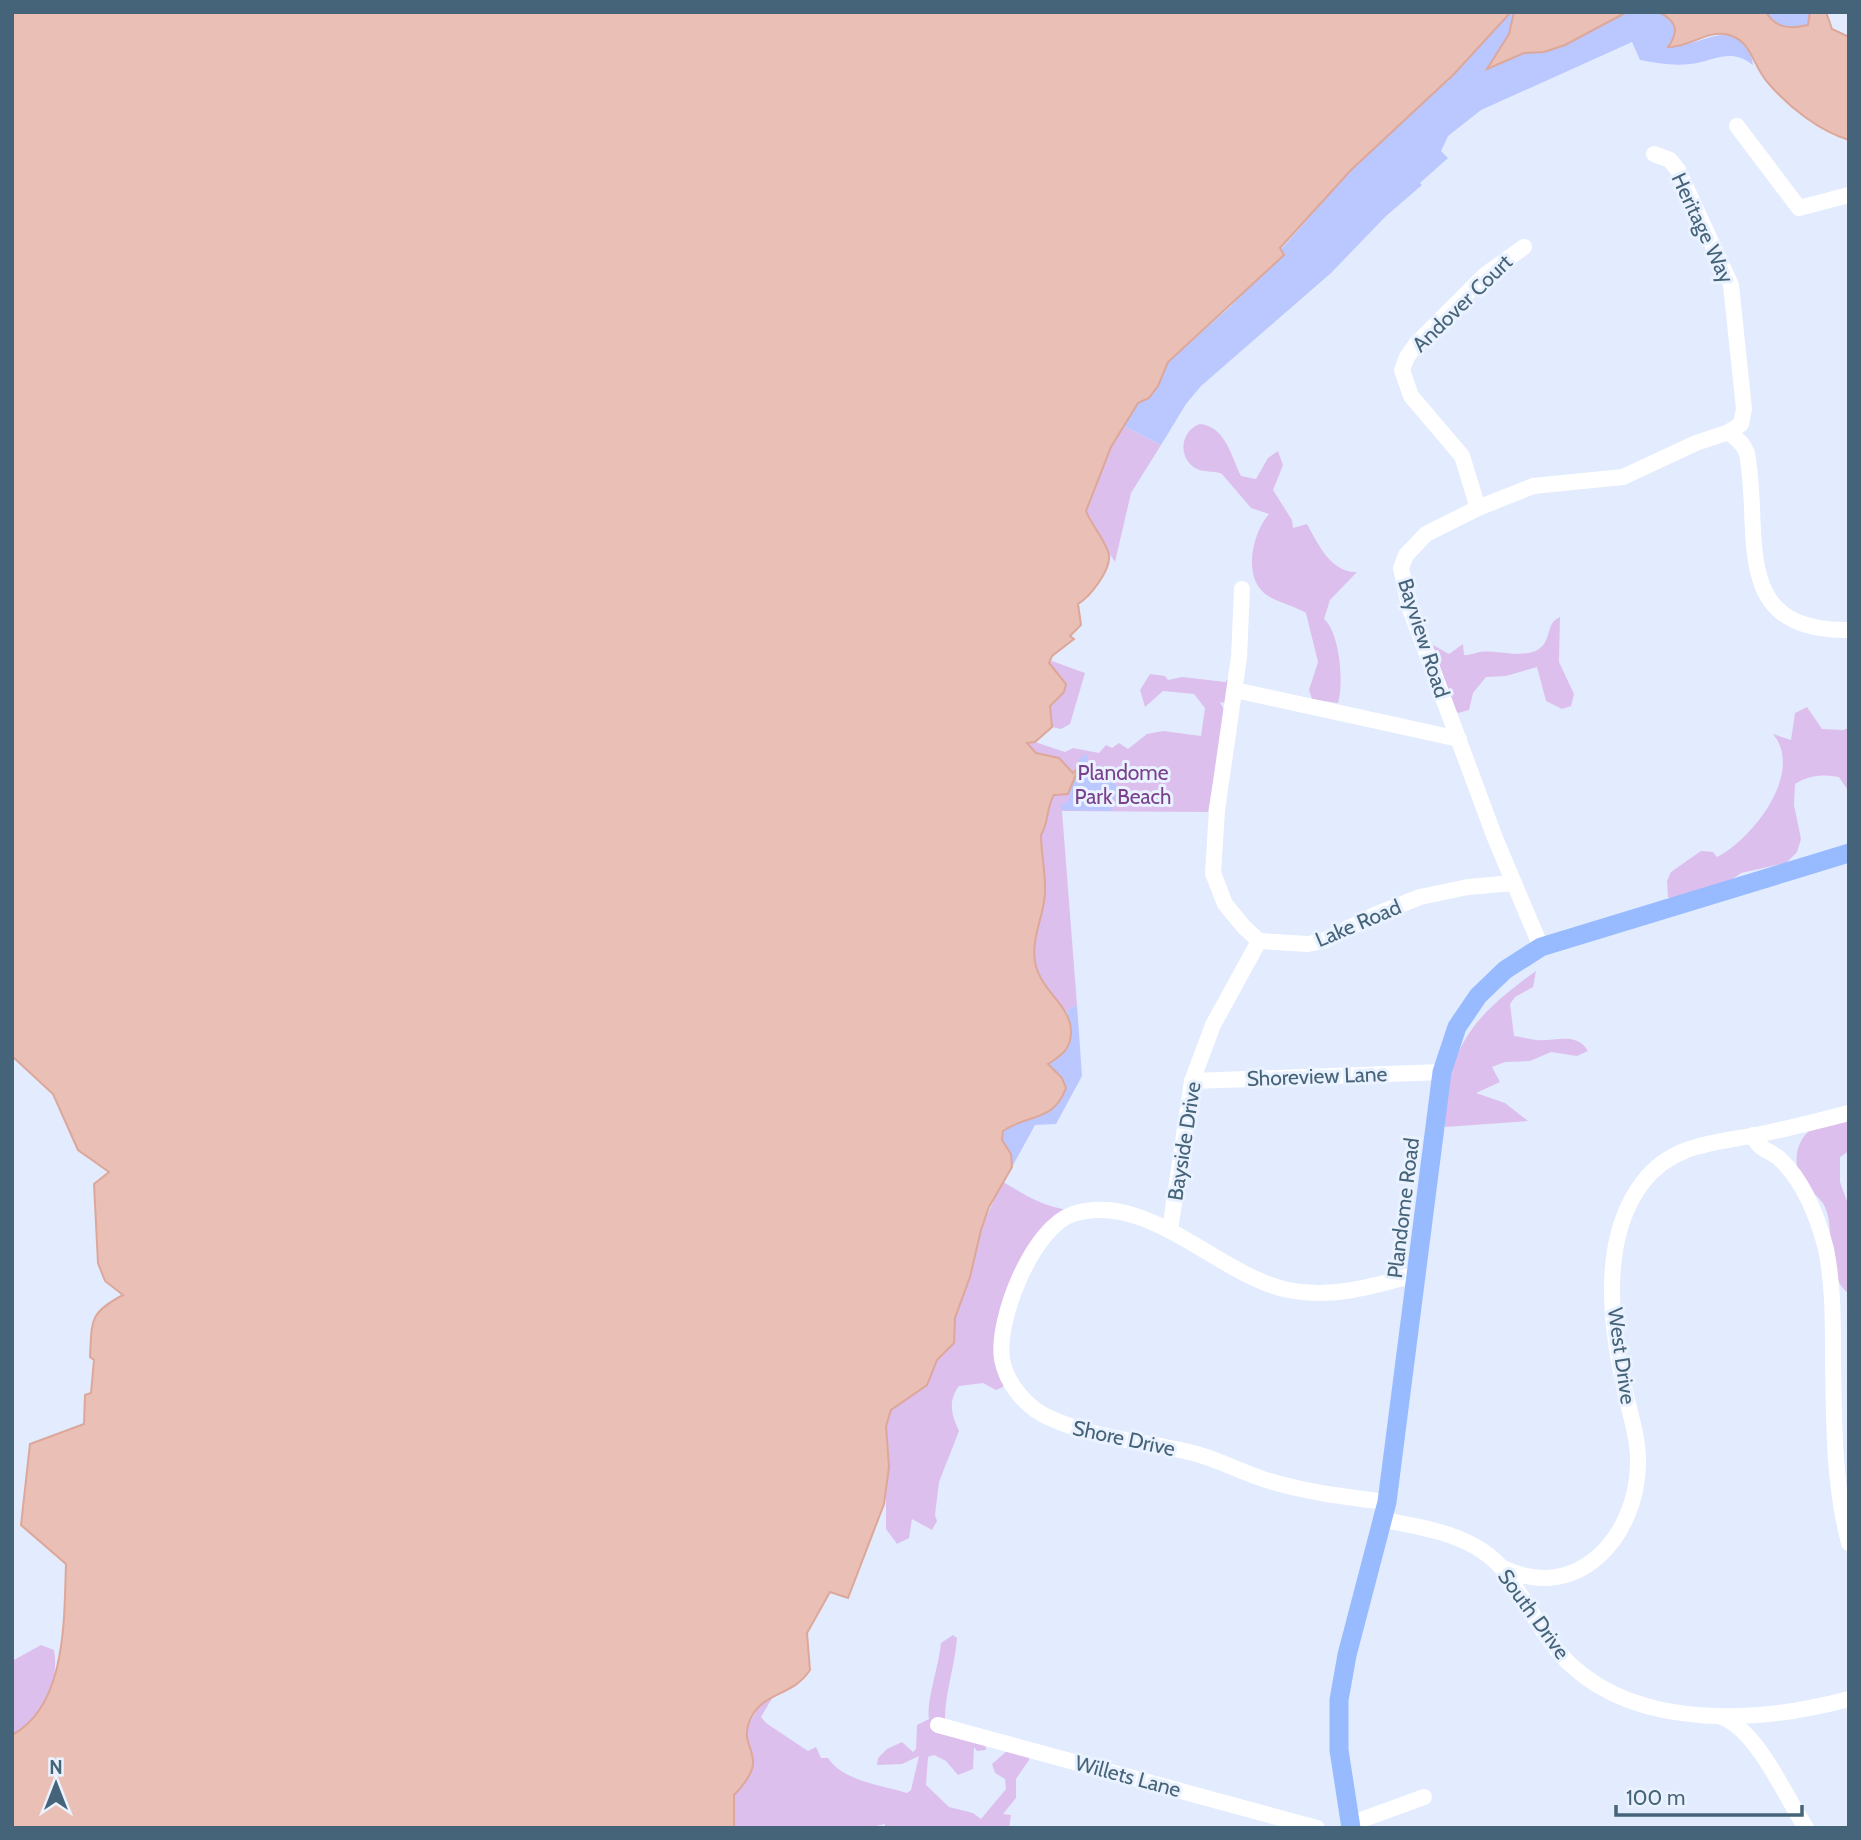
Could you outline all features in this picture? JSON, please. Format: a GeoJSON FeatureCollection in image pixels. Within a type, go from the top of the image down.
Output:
{"type":"FeatureCollection","features":[{"type":"Feature","properties":{"kind":"main road","name":"Plandome Road"},"geometry":{"type":"LineString","coordinates":[[1350,1826],[1339,1750],[1339,1700],[1347,1655],[1385,1511],[1418,1274],[1442,1072],[1457,1027],[1478,996],[1505,970],[1541,947],[1849,853]]}},
{"type":"Feature","properties":{"kind":"street"},"geometry":{"type":"LineString","coordinates":[[1737,127],[1799,208],[1849,195]]}},
{"type":"Feature","properties":{"kind":"street","name":"Heritage Way"},"geometry":{"type":"LineString","coordinates":[[1654,154],[1670,160],[1678,170],[1731,285],[1744,409],[1741,424],[1729,432]]}},
{"type":"Feature","properties":{"kind":"street","name":"Andover Court"},"geometry":{"type":"LineString","coordinates":[[1478,508],[1462,456],[1411,396],[1402,370],[1417,343],[1485,275],[1524,247]]}},
{"type":"Feature","properties":{"kind":"street"},"geometry":{"type":"LineString","coordinates":[[1729,432],[1747,453],[1754,556],[1763,593],[1780,613],[1793,621],[1809,627],[1849,630]]}},
{"type":"Feature","properties":{"kind":"street","name":"Bayview Road"},"geometry":{"type":"LineString","coordinates":[[1541,947],[1409,606],[1401,568],[1415,542],[1478,508],[1533,486],[1623,477],[1696,443],[1729,432]]}},
{"type":"Feature","properties":{"kind":"street"},"geometry":{"type":"LineString","coordinates":[[1242,589],[1235,690],[1217,810],[1213,873],[1225,905],[1259,940]]}},
{"type":"Feature","properties":{"kind":"street"},"geometry":{"type":"LineString","coordinates":[[1235,690],[1459,739]]}},
{"type":"Feature","properties":{"kind":"street","name":"Lake Road"},"geometry":{"type":"LineString","coordinates":[[1259,940],[1289,945],[1323,941],[1377,914],[1420,897],[1468,887],[1514,883]]}},
{"type":"Feature","properties":{"kind":"street","name":"Bayside Drive"},"geometry":{"type":"LineString","coordinates":[[1170,1230],[1192,1081],[1213,1025],[1259,940]]}},
{"type":"Feature","properties":{"kind":"street","name":"Shoreview Lane"},"geometry":{"type":"LineString","coordinates":[[1192,1081],[1442,1072]]}},
{"type":"Feature","properties":{"kind":"street","name":"West Drive"},"geometry":{"type":"LineString","coordinates":[[1503,1569],[1522,1576],[1543,1577],[1589,1566],[1602,1556],[1622,1530],[1634,1493],[1639,1464],[1619,1364],[1613,1305],[1615,1246],[1624,1215],[1643,1181],[1678,1153],[1697,1144],[1766,1133],[1849,1113]]}},
{"type":"Feature","properties":{"kind":"street"},"geometry":{"type":"LineString","coordinates":[[1766,1133],[1760,1148],[1779,1158]]}},
{"type":"Feature","properties":{"kind":"street"},"geometry":{"type":"LineString","coordinates":[[1766,1133],[1779,1158],[1811,1205],[1826,1251],[1832,1302],[1834,1457],[1849,1543]]}},
{"type":"Feature","properties":{"kind":"street","name":"Shore Drive"},"geometry":{"type":"LineString","coordinates":[[1385,1511],[1263,1479],[1197,1454],[1079,1431],[1043,1415],[1017,1391],[1002,1360],[1001,1335],[1018,1286],[1038,1242],[1048,1229],[1070,1215],[1099,1211],[1137,1218],[1170,1230],[1258,1281],[1285,1290],[1312,1293],[1351,1291],[1418,1274]]}},
{"type":"Feature","properties":{"kind":"street","name":"South Drive"},"geometry":{"type":"LineString","coordinates":[[1385,1511],[1469,1544],[1503,1569],[1550,1642],[1573,1667],[1597,1684],[1656,1708],[1716,1715],[1760,1714],[1849,1699]]}},
{"type":"Feature","properties":{"kind":"street"},"geometry":{"type":"LineString","coordinates":[[1526,1604],[1531,1589],[1543,1577]]}},
{"type":"Feature","properties":{"kind":"street"},"geometry":{"type":"LineString","coordinates":[[1751,1738],[1760,1714]]}},
{"type":"Feature","properties":{"kind":"street"},"geometry":{"type":"LineString","coordinates":[[1716,1715],[1733,1722],[1751,1738],[1806,1828]]}},
{"type":"Feature","properties":{"kind":"street","name":"Willets Lane"},"geometry":{"type":"LineString","coordinates":[[938,1725],[1317,1828]]}},
{"type":"Feature","properties":{"kind":"street"},"geometry":{"type":"LineString","coordinates":[[1350,1826],[1424,1797]]}},
{"type":"Feature","properties":{"kind":"green space"},"geometry":{"type":"Polygon","coordinates":[[[1200,424],[1209,426],[1222,436],[1241,476],[1256,479],[1268,458],[1278,451],[1283,465],[1273,490],[1292,520],[1293,528],[1307,524],[1333,563],[1348,571],[1357,572],[1330,600],[1324,619],[1337,646],[1341,683],[1338,703],[1312,699],[1309,690],[1318,662],[1306,613],[1271,598],[1256,583],[1253,551],[1259,530],[1269,514],[1251,508],[1222,474],[1198,470],[1186,457],[1185,438],[1200,424]]]}},
{"type":"Feature","properties":{"kind":"green space"},"geometry":{"type":"Polygon","coordinates":[[[1124,426],[1161,445],[1131,493],[1115,562],[1092,526],[1086,511],[1111,447],[1124,426]]]}},
{"type":"Feature","properties":{"kind":"green space"},"geometry":{"type":"Polygon","coordinates":[[[1560,617],[1559,662],[1574,694],[1571,706],[1562,709],[1546,701],[1537,667],[1506,676],[1486,677],[1473,693],[1469,710],[1458,713],[1453,707],[1433,645],[1449,654],[1463,644],[1464,655],[1480,652],[1523,654],[1544,644],[1551,626],[1560,617]]]}},
{"type":"Feature","properties":{"kind":"green space"},"geometry":{"type":"Polygon","coordinates":[[[1052,661],[1085,673],[1070,724],[1061,729],[1052,727],[1050,706],[1064,692],[1060,677],[1049,663],[1052,661]]]}},
{"type":"Feature","properties":{"kind":"green space","name":"Plandome Park Beach"},"geometry":{"type":"Polygon","coordinates":[[[1150,674],[1165,676],[1168,680],[1182,677],[1225,682],[1229,678],[1226,703],[1220,702],[1225,712],[1208,812],[1062,811],[1077,1005],[1066,1011],[1042,984],[1035,961],[1034,942],[1045,892],[1041,835],[1045,829],[1051,800],[1075,771],[1069,771],[1057,757],[1036,753],[1026,743],[1035,742],[1065,752],[1073,748],[1099,753],[1106,745],[1112,748],[1119,743],[1128,749],[1147,734],[1163,731],[1201,736],[1205,708],[1194,694],[1163,691],[1145,707],[1140,690],[1150,674]]]}},
{"type":"Feature","properties":{"kind":"green space"},"geometry":{"type":"Polygon","coordinates":[[[1807,707],[1822,729],[1849,728],[1849,792],[1839,777],[1811,777],[1800,781],[1795,784],[1794,805],[1801,839],[1797,852],[1786,863],[1741,873],[1727,883],[1672,899],[1668,897],[1667,881],[1671,872],[1701,851],[1713,852],[1717,857],[1745,836],[1759,820],[1779,785],[1783,767],[1781,750],[1773,734],[1791,740],[1795,713],[1807,707]]]}},
{"type":"Feature","properties":{"kind":"green space"},"geometry":{"type":"Polygon","coordinates":[[[1536,971],[1533,987],[1515,997],[1510,1004],[1514,1036],[1536,1040],[1571,1039],[1588,1051],[1577,1056],[1551,1052],[1530,1061],[1505,1062],[1492,1067],[1500,1082],[1476,1093],[1505,1103],[1528,1121],[1445,1127],[1446,1099],[1451,1075],[1468,1036],[1496,1003],[1536,971]]]}},
{"type":"Feature","properties":{"kind":"green space"},"geometry":{"type":"Polygon","coordinates":[[[1849,1119],[1849,1151],[1840,1157],[1840,1182],[1849,1207],[1849,1294],[1835,1275],[1825,1207],[1803,1183],[1797,1169],[1797,1154],[1802,1140],[1812,1129],[1849,1119]]]}},
{"type":"Feature","properties":{"kind":"green space"},"geometry":{"type":"Polygon","coordinates":[[[1002,1181],[1039,1202],[1080,1212],[1060,1219],[1011,1301],[1003,1387],[996,1390],[983,1383],[959,1386],[953,1397],[952,1408],[959,1431],[939,1482],[935,1515],[937,1521],[932,1530],[912,1519],[909,1538],[897,1544],[886,1529],[886,1426],[891,1410],[920,1390],[937,1360],[954,1343],[955,1318],[970,1277],[981,1230],[1002,1181]]]}},
{"type":"Feature","properties":{"kind":"green space"},"geometry":{"type":"Polygon","coordinates":[[[953,1635],[957,1638],[945,1720],[985,1743],[986,1750],[977,1751],[974,1747],[973,1769],[958,1775],[946,1761],[934,1755],[928,1757],[926,1785],[949,1807],[973,1813],[981,1819],[1006,1789],[1005,1779],[995,1773],[992,1764],[1007,1751],[1030,1750],[1029,1760],[1016,1779],[1016,1798],[1003,1814],[1011,1815],[1009,1828],[885,1828],[885,1824],[867,1828],[734,1828],[734,1795],[748,1778],[752,1764],[746,1730],[760,1704],[774,1695],[761,1717],[766,1723],[808,1751],[816,1747],[821,1758],[828,1758],[835,1766],[853,1777],[907,1793],[911,1790],[919,1756],[902,1764],[877,1765],[878,1758],[887,1749],[902,1742],[913,1752],[916,1749],[917,1725],[929,1719],[929,1703],[941,1643],[953,1635]]]}},
{"type":"Feature","properties":{"kind":"green space"},"geometry":{"type":"Polygon","coordinates":[[[41,1645],[54,1650],[51,1687],[32,1720],[12,1735],[12,1661],[41,1645]]]}},
{"type":"Feature","properties":{"kind":"sand"},"geometry":{"type":"Polygon","coordinates":[[[1638,11],[1658,13],[1673,20],[1676,27],[1668,46],[1680,46],[1719,35],[1741,38],[1749,48],[1753,65],[1730,56],[1684,65],[1640,60],[1632,42],[1481,110],[1448,136],[1441,151],[1448,158],[1420,183],[1422,185],[1386,216],[1331,273],[1201,386],[1186,404],[1161,445],[1124,426],[1138,403],[1149,398],[1158,386],[1168,362],[1231,306],[1351,170],[1454,74],[1511,12],[1514,12],[1509,34],[1487,69],[1525,53],[1544,52],[1555,48],[1606,19],[1638,11]]]}},
{"type":"Feature","properties":{"kind":"sand"},"geometry":{"type":"Polygon","coordinates":[[[1766,12],[1810,12],[1808,25],[1790,27],[1774,22],[1766,12]]]}},
{"type":"Feature","properties":{"kind":"sand"},"geometry":{"type":"Polygon","coordinates":[[[1087,754],[1088,766],[1099,770],[1122,788],[1128,789],[1115,795],[1112,811],[1061,810],[1061,803],[1066,804],[1070,797],[1068,794],[1079,759],[1087,754]]]}},
{"type":"Feature","properties":{"kind":"sand"},"geometry":{"type":"Polygon","coordinates":[[[1077,1005],[1082,1076],[1056,1124],[1035,1125],[1012,1167],[1011,1154],[1002,1140],[1003,1131],[1048,1112],[1061,1099],[1066,1088],[1062,1078],[1048,1064],[1068,1014],[1066,1011],[1077,1005]]]}},
{"type":"Feature","properties":{"kind":"shaded area"},"geometry":{"type":"Polygon","coordinates":[[[12,12],[1511,12],[1454,74],[1351,170],[1280,248],[1284,255],[1168,362],[1158,386],[1149,398],[1138,403],[1111,447],[1086,511],[1105,544],[1109,561],[1099,582],[1078,604],[1081,625],[1070,636],[1074,639],[1052,656],[1049,663],[1066,684],[1064,692],[1050,706],[1052,727],[1035,742],[1027,743],[1036,753],[1059,758],[1073,773],[1079,767],[1068,794],[1054,795],[1041,835],[1045,893],[1034,953],[1038,973],[1070,1022],[1071,1038],[1067,1047],[1048,1064],[1062,1078],[1066,1088],[1061,1099],[1047,1112],[1003,1131],[1002,1140],[1011,1154],[1012,1167],[989,1207],[981,1230],[970,1277],[955,1318],[954,1343],[937,1360],[927,1385],[891,1410],[886,1426],[889,1467],[884,1504],[848,1598],[830,1592],[807,1633],[810,1670],[796,1685],[765,1702],[752,1716],[747,1737],[753,1760],[752,1769],[734,1795],[734,1828],[12,1828],[12,1735],[30,1722],[43,1704],[53,1682],[63,1634],[66,1564],[21,1525],[30,1444],[84,1424],[85,1395],[91,1393],[94,1360],[90,1357],[94,1319],[104,1307],[123,1295],[105,1281],[98,1263],[94,1184],[109,1172],[78,1150],[53,1094],[12,1056],[12,12]]]}},
{"type":"Feature","properties":{"kind":"shaded area"},"geometry":{"type":"Polygon","coordinates":[[[1514,12],[1627,12],[1565,45],[1544,52],[1524,53],[1487,69],[1509,34],[1514,12]]]}},
{"type":"Feature","properties":{"kind":"shaded area"},"geometry":{"type":"Polygon","coordinates":[[[1659,12],[1766,12],[1779,25],[1796,27],[1808,25],[1810,12],[1826,12],[1832,29],[1849,37],[1849,140],[1805,117],[1777,93],[1763,77],[1746,47],[1734,37],[1718,34],[1668,47],[1674,36],[1674,27],[1669,19],[1659,12]]]}}]}
